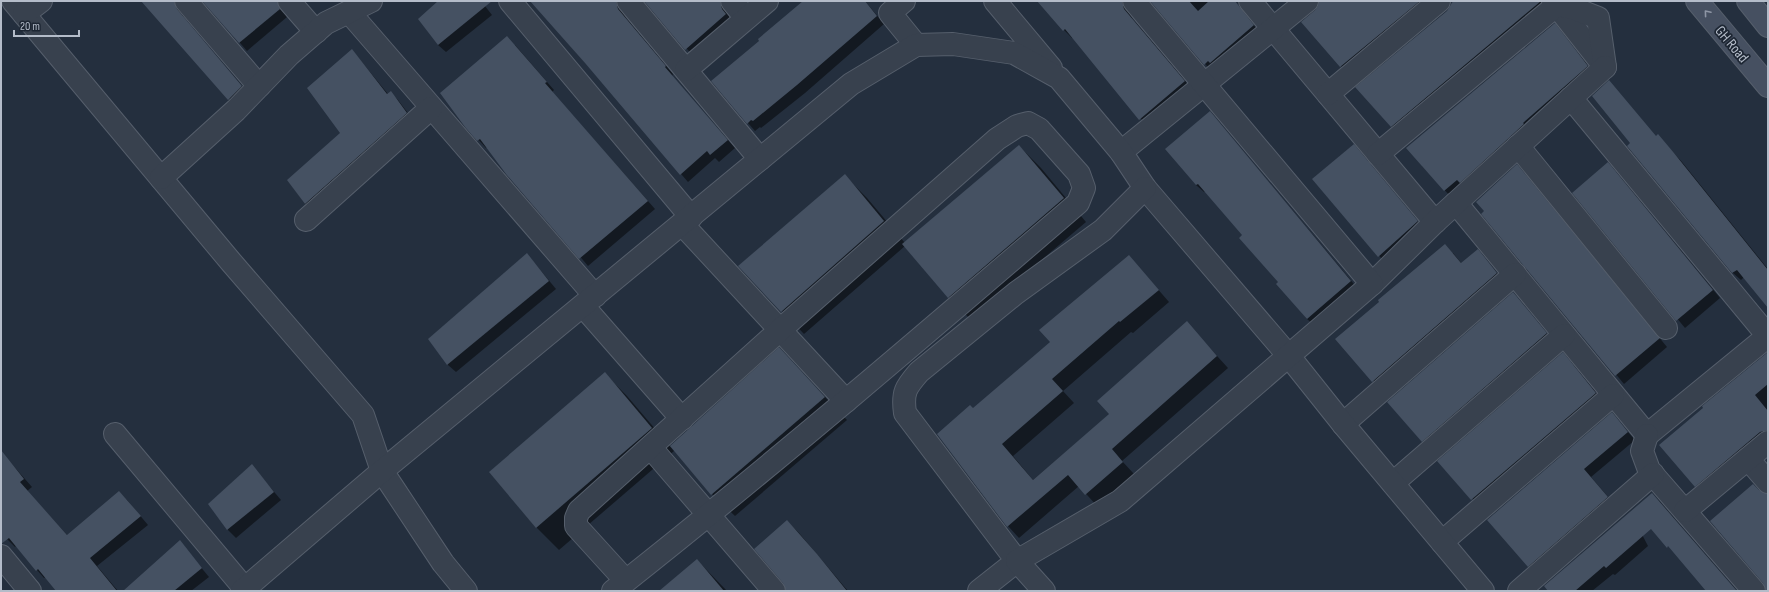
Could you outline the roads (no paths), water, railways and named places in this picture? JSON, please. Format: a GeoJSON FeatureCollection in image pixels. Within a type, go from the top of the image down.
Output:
{"type":"FeatureCollection","features":[{"type":"Feature","properties":{"kind":"main road","name":"GH Road"},"geometry":{"type":"LineString","coordinates":[[1697,1],[1768,86]]}},
{"type":"Feature","properties":{"kind":"main road"},"geometry":{"type":"LineString","coordinates":[[1748,1],[1768,26]]}},
{"type":"Feature","properties":{"kind":"street"},"geometry":{"type":"LineString","coordinates":[[42,1],[19,7],[236,268],[363,415],[382,471],[443,563],[466,591]]}},
{"type":"Feature","properties":{"kind":"street"},"geometry":{"type":"LineString","coordinates":[[186,1],[259,86]]}},
{"type":"Feature","properties":{"kind":"street"},"geometry":{"type":"LineString","coordinates":[[289,1],[316,32]]}},
{"type":"Feature","properties":{"kind":"street"},"geometry":{"type":"LineString","coordinates":[[161,178],[236,110],[289,55],[326,23],[371,1]]}},
{"type":"Feature","properties":{"kind":"street"},"geometry":{"type":"LineString","coordinates":[[510,1],[686,221],[780,330],[846,401]]}},
{"type":"Feature","properties":{"kind":"street"},"geometry":{"type":"LineString","coordinates":[[628,1],[760,159]]}},
{"type":"Feature","properties":{"kind":"street"},"geometry":{"type":"LineString","coordinates":[[732,1],[746,18]]}},
{"type":"Feature","properties":{"kind":"street"},"geometry":{"type":"LineString","coordinates":[[686,70],[767,1]]}},
{"type":"Feature","properties":{"kind":"street"},"geometry":{"type":"LineString","coordinates":[[994,1],[1121,152],[1145,188],[1288,355],[1343,424],[1483,591]]}},
{"type":"Feature","properties":{"kind":"street"},"geometry":{"type":"LineString","coordinates":[[1134,1],[1372,284]]}},
{"type":"Feature","properties":{"kind":"street"},"geometry":{"type":"LineString","coordinates":[[1250,1],[1435,222]]}},
{"type":"Feature","properties":{"kind":"street"},"geometry":{"type":"LineString","coordinates":[[1121,152],[1307,1]]}},
{"type":"Feature","properties":{"kind":"street"},"geometry":{"type":"LineString","coordinates":[[1328,94],[1439,1]]}},
{"type":"Feature","properties":{"kind":"street"},"geometry":{"type":"LineString","coordinates":[[980,591],[1017,561],[1120,501],[1372,284],[1456,202],[1605,67],[1598,18],[1573,8],[1555,3],[1378,154]]}},
{"type":"Feature","properties":{"kind":"street"},"geometry":{"type":"LineString","coordinates":[[891,5],[916,45]]}},
{"type":"Feature","properties":{"kind":"street"},"geometry":{"type":"LineString","coordinates":[[349,12],[431,108],[589,301],[682,419]]}},
{"type":"Feature","properties":{"kind":"street"},"geometry":{"type":"LineString","coordinates":[[115,434],[244,590],[382,471],[851,84],[916,45],[953,44],[1014,53],[1059,78]]}},
{"type":"Feature","properties":{"kind":"street"},"geometry":{"type":"LineString","coordinates":[[1571,98],[1768,336],[1646,436],[1642,450],[1649,470],[1754,591]]}},
{"type":"Feature","properties":{"kind":"street"},"geometry":{"type":"LineString","coordinates":[[306,220],[431,108]]}},
{"type":"Feature","properties":{"kind":"street"},"geometry":{"type":"LineString","coordinates":[[1028,123],[1039,129],[1079,174],[1084,188],[1078,203],[846,401],[708,516],[619,586],[576,526],[576,518],[579,511],[651,448],[780,330],[997,139],[1017,126],[1028,123]]}},
{"type":"Feature","properties":{"kind":"street"},"geometry":{"type":"LineString","coordinates":[[1518,146],[1666,328]]}},
{"type":"Feature","properties":{"kind":"street"},"geometry":{"type":"LineString","coordinates":[[1044,591],[1017,561],[905,412],[903,399],[907,387],[919,372],[1016,293],[1103,230],[1145,188]]}},
{"type":"Feature","properties":{"kind":"street"},"geometry":{"type":"LineString","coordinates":[[1456,202],[1646,436]]}},
{"type":"Feature","properties":{"kind":"street"},"geometry":{"type":"LineString","coordinates":[[1343,424],[1515,274]]}},
{"type":"Feature","properties":{"kind":"street"},"geometry":{"type":"LineString","coordinates":[[1392,483],[1564,335]]}},
{"type":"Feature","properties":{"kind":"street"},"geometry":{"type":"LineString","coordinates":[[1442,542],[1614,395]]}},
{"type":"Feature","properties":{"kind":"street"},"geometry":{"type":"LineString","coordinates":[[1685,512],[1768,442]]}},
{"type":"Feature","properties":{"kind":"street"},"geometry":{"type":"LineString","coordinates":[[651,448],[774,591]]}},
{"type":"Feature","properties":{"kind":"street"},"geometry":{"type":"LineString","coordinates":[[1748,459],[1768,482]]}},
{"type":"Feature","properties":{"kind":"street"},"geometry":{"type":"LineString","coordinates":[[1519,591],[1653,474]]}},
{"type":"Feature","properties":{"kind":"street"},"geometry":{"type":"LineString","coordinates":[[1,556],[20,588]]}}]}
